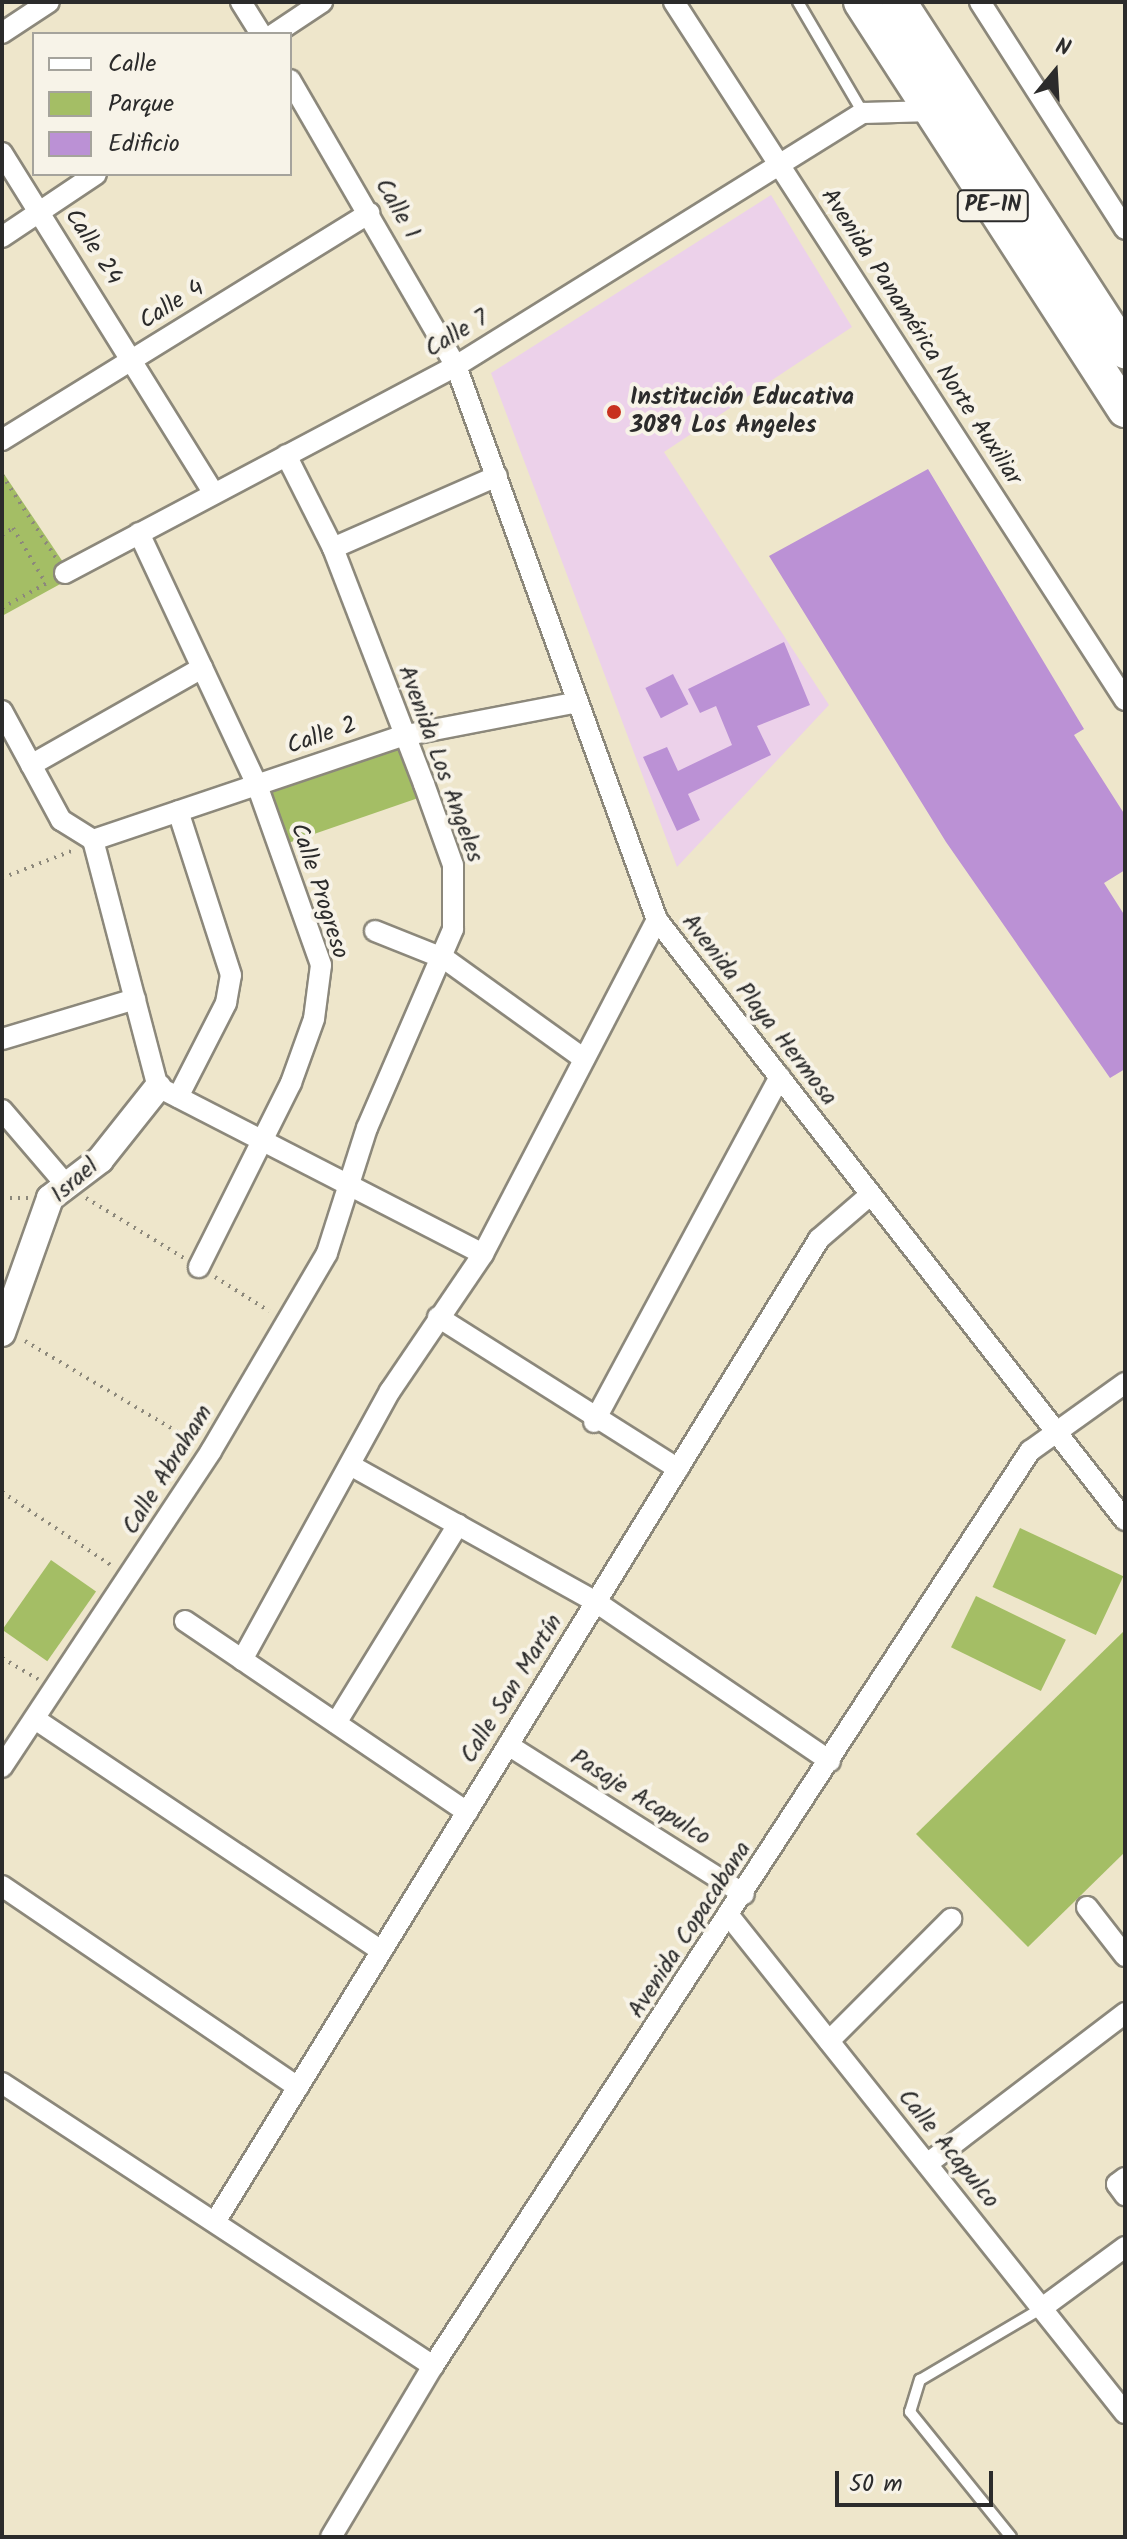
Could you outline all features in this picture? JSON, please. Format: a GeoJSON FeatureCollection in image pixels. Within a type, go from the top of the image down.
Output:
{"type":"FeatureCollection","features":[{"type":"Feature","properties":{"kind":"highway","name":"PE-1N"},"geometry":{"type":"LineString","coordinates":[[861,2],[1125,410]]}},
{"type":"Feature","properties":{"kind":"highway","name":"PE-1N"},"geometry":{"type":"LineString","coordinates":[[899,2],[1125,351]]}},
{"type":"Feature","properties":{"kind":"street"},"geometry":{"type":"LineString","coordinates":[[2,33],[49,2]]}},
{"type":"Feature","properties":{"kind":"street"},"geometry":{"type":"LineString","coordinates":[[241,2],[260,32]]}},
{"type":"Feature","properties":{"kind":"street"},"geometry":{"type":"LineString","coordinates":[[277,32],[322,2]]}},
{"type":"Feature","properties":{"kind":"street","name":"Avenida Panamérica Norte Auxiliar"},"geometry":{"type":"LineString","coordinates":[[674,2],[1125,700]]}},
{"type":"Feature","properties":{"kind":"street"},"geometry":{"type":"LineString","coordinates":[[980,2],[1125,229]]}},
{"type":"Feature","properties":{"kind":"street","name":"Calle 1"},"geometry":{"type":"LineString","coordinates":[[292,83],[456,366]]}},
{"type":"Feature","properties":{"kind":"street"},"geometry":{"type":"LineString","coordinates":[[863,113],[932,111]]}},
{"type":"Feature","properties":{"kind":"street","name":"Calle 7"},"geometry":{"type":"LineString","coordinates":[[65,573],[456,366],[863,113]]}},
{"type":"Feature","properties":{"kind":"street","name":"Calle 24"},"geometry":{"type":"LineString","coordinates":[[2,153],[135,359],[214,493]]}},
{"type":"Feature","properties":{"kind":"street"},"geometry":{"type":"LineString","coordinates":[[2,237],[93,176]]}},
{"type":"Feature","properties":{"kind":"street","name":"Calle 4"},"geometry":{"type":"LineString","coordinates":[[2,440],[370,213]]}},
{"type":"Feature","properties":{"kind":"street","name":"Avenida Playa Hermosa"},"geometry":{"type":"LineString","coordinates":[[456,366],[574,703],[657,920],[869,1196],[1125,1520]]}},
{"type":"Feature","properties":{"kind":"street","name":"Avenida Los Angeles"},"geometry":{"type":"LineString","coordinates":[[286,455],[333,548],[453,865],[456,898],[445,959],[346,1183]]}},
{"type":"Feature","properties":{"kind":"street"},"geometry":{"type":"LineString","coordinates":[[333,548],[497,476]]}},
{"type":"Feature","properties":{"kind":"street","name":"Calle Progreso"},"geometry":{"type":"LineString","coordinates":[[139,533],[257,785],[321,965],[314,1019],[263,1139],[199,1267]]}},
{"type":"Feature","properties":{"kind":"street"},"geometry":{"type":"LineString","coordinates":[[31,765],[202,668]]}},
{"type":"Feature","properties":{"kind":"street","name":"Calle 2"},"geometry":{"type":"LineString","coordinates":[[93,840],[402,736],[574,703]]}},
{"type":"Feature","properties":{"kind":"street"},"geometry":{"type":"LineString","coordinates":[[2,711],[61,820],[93,840],[135,999],[168,1092],[483,1254]]}},
{"type":"Feature","properties":{"kind":"street"},"geometry":{"type":"LineString","coordinates":[[168,1092],[226,1003],[231,975],[178,811]]}},
{"type":"Feature","properties":{"kind":"street"},"geometry":{"type":"LineString","coordinates":[[242,1660],[350,1465],[438,1317],[483,1254],[657,920]]}},
{"type":"Feature","properties":{"kind":"street"},"geometry":{"type":"LineString","coordinates":[[375,931],[445,959],[584,1059]]}},
{"type":"Feature","properties":{"kind":"street"},"geometry":{"type":"LineString","coordinates":[[2,1039],[135,999]]}},
{"type":"Feature","properties":{"kind":"street"},"geometry":{"type":"LineString","coordinates":[[594,1422],[780,1077]]}},
{"type":"Feature","properties":{"kind":"street","name":"Israel"},"geometry":{"type":"LineString","coordinates":[[3,1331],[38,1218],[168,1092]]}},
{"type":"Feature","properties":{"kind":"street"},"geometry":{"type":"LineString","coordinates":[[2,1110],[68,1187]]}},
{"type":"Feature","properties":{"kind":"street","name":"Calle Abraham"},"geometry":{"type":"LineString","coordinates":[[2,1767],[131,1578],[288,1323],[327,1253],[346,1183]]}},
{"type":"Feature","properties":{"kind":"street","name":"Calle San Martín"},"geometry":{"type":"LineString","coordinates":[[215,2222],[819,1239],[869,1196]]}},
{"type":"Feature","properties":{"kind":"street"},"geometry":{"type":"LineString","coordinates":[[438,1317],[594,1422],[678,1469]]}},
{"type":"Feature","properties":{"kind":"street","name":"Avenida Copacabana"},"geometry":{"type":"LineString","coordinates":[[331,2537],[433,2366],[730,1917],[1030,1451],[1052,1429],[1125,1383]]}},
{"type":"Feature","properties":{"kind":"street"},"geometry":{"type":"LineString","coordinates":[[350,1465],[596,1602],[830,1761]]}},
{"type":"Feature","properties":{"kind":"street"},"geometry":{"type":"LineString","coordinates":[[336,1723],[458,1525]]}},
{"type":"Feature","properties":{"kind":"street"},"geometry":{"type":"LineString","coordinates":[[185,1621],[467,1812]]}},
{"type":"Feature","properties":{"kind":"street"},"geometry":{"type":"LineString","coordinates":[[35,1719],[382,1951]]}},
{"type":"Feature","properties":{"kind":"street","name":"Pasaje Acapulco"},"geometry":{"type":"LineString","coordinates":[[508,1745],[744,1894]]}},
{"type":"Feature","properties":{"kind":"street"},"geometry":{"type":"LineString","coordinates":[[2,1886],[298,2087]]}},
{"type":"Feature","properties":{"kind":"street"},"geometry":{"type":"LineString","coordinates":[[1087,1907],[1125,1956]]}},
{"type":"Feature","properties":{"kind":"street","name":"Calle Acapulco"},"geometry":{"type":"LineString","coordinates":[[730,1917],[1125,2413]]}},
{"type":"Feature","properties":{"kind":"street"},"geometry":{"type":"LineString","coordinates":[[829,2041],[951,1919]]}},
{"type":"Feature","properties":{"kind":"street"},"geometry":{"type":"LineString","coordinates":[[927,2164],[1125,2013]]}},
{"type":"Feature","properties":{"kind":"street"},"geometry":{"type":"LineString","coordinates":[[2,2083],[433,2366]]}},
{"type":"Feature","properties":{"kind":"street"},"geometry":{"type":"LineString","coordinates":[[1125,2178],[1117,2184],[1125,2195]]}},
{"type":"Feature","properties":{"kind":"street"},"geometry":{"type":"LineString","coordinates":[[1042,2308],[1125,2247]]}},
{"type":"Feature","properties":{"kind":"lane"},"geometry":{"type":"LineString","coordinates":[[798,2],[863,113]]}},
{"type":"Feature","properties":{"kind":"lane"},"geometry":{"type":"LineString","coordinates":[[1011,2537],[910,2412],[920,2380],[1042,2308]]}},
{"type":"Feature","properties":{"kind":"path"},"geometry":{"type":"LineString","coordinates":[[2,475],[65,573],[2,608]]}},
{"type":"Feature","properties":{"kind":"path"},"geometry":{"type":"LineString","coordinates":[[2,535],[13,528],[46,584]]}},
{"type":"Feature","properties":{"kind":"path"},"geometry":{"type":"LineString","coordinates":[[2,878],[93,840]]}},
{"type":"Feature","properties":{"kind":"path"},"geometry":{"type":"LineString","coordinates":[[68,1187],[288,1323]]}},
{"type":"Feature","properties":{"kind":"path"},"geometry":{"type":"LineString","coordinates":[[3,1331],[211,1451]]}},
{"type":"Feature","properties":{"kind":"path"},"geometry":{"type":"LineString","coordinates":[[2,1492],[131,1578]]}},
{"type":"Feature","properties":{"kind":"path"},"geometry":{"type":"LineString","coordinates":[[2,1658],[54,1689]]}},
{"type":"Feature","properties":{"kind":"shaded area","name":"Institución Educativa 3089 Los Angeles"},"geometry":{"type":"Polygon","coordinates":[[[771,195],[852,327],[664,452],[829,705],[677,867],[491,373],[771,195]]]}},
{"type":"Feature","properties":{"kind":"green space"},"geometry":{"type":"Polygon","coordinates":[[[2,471],[73,577],[2,616],[2,471]]]}},
{"type":"Feature","properties":{"kind":"green space"},"geometry":{"type":"Polygon","coordinates":[[[393,748],[406,752],[424,796],[288,843],[270,790],[393,748]]]}},
{"type":"Feature","properties":{"kind":"green space"},"geometry":{"type":"Polygon","coordinates":[[[1020,1528],[1123,1576],[1096,1635],[993,1587],[1020,1528]]]}},
{"type":"Feature","properties":{"kind":"green space"},"geometry":{"type":"Polygon","coordinates":[[[51,1560],[96,1592],[47,1661],[2,1630],[51,1560]]]}},
{"type":"Feature","properties":{"kind":"green space"},"geometry":{"type":"Polygon","coordinates":[[[976,1596],[1066,1640],[1041,1691],[951,1647],[976,1596]]]}},
{"type":"Feature","properties":{"kind":"green space"},"geometry":{"type":"Polygon","coordinates":[[[1125,1630],[1125,1852],[1028,1947],[916,1834],[1125,1630]]]}},
{"type":"Feature","properties":{"kind":"building"},"geometry":{"type":"Polygon","coordinates":[[[928,469],[1084,729],[1074,735],[1125,815],[1125,870],[1104,883],[1125,916],[1125,1069],[1110,1078],[946,842],[769,556],[928,469]]]}},
{"type":"Feature","properties":{"kind":"building"},"geometry":{"type":"Polygon","coordinates":[[[784,642],[810,705],[757,726],[771,755],[688,794],[700,820],[677,831],[643,757],[667,747],[678,771],[732,745],[716,706],[700,713],[688,689],[784,642]]]}},
{"type":"Feature","properties":{"kind":"building"},"geometry":{"type":"Polygon","coordinates":[[[673,674],[688,704],[661,718],[645,688],[673,674]]]}},
{"type":"Feature","properties":{"kind":"place","name":"Institución Educativa 3089 Los Angeles"},"geometry":{"type":"Point","coordinates":[614,412]}}]}
